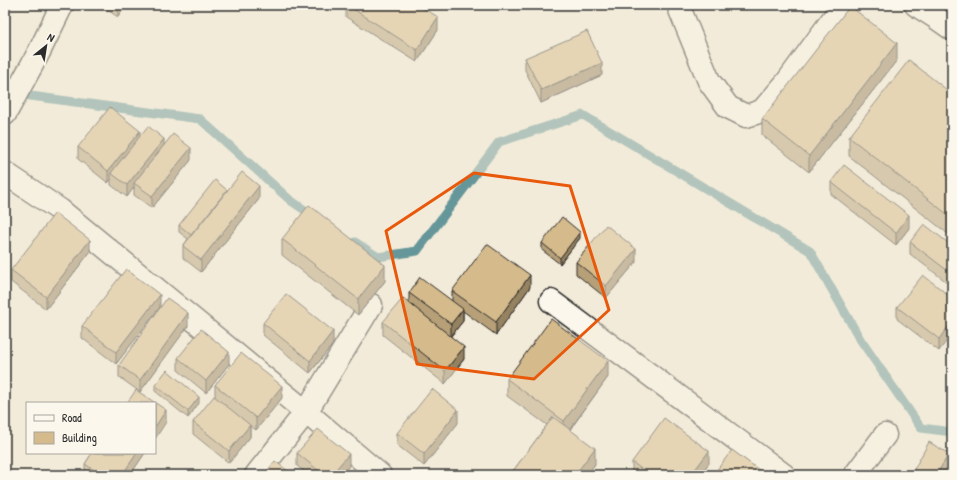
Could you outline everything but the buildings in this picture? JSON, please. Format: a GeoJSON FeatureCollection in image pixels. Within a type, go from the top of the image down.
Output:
{"type":"FeatureCollection","features":[{"type":"Feature","properties":{"kind":"street"},"geometry":{"type":"LineString","coordinates":[[5,114],[39,52],[62,5]]}},
{"type":"Feature","properties":{"kind":"street"},"geometry":{"type":"LineString","coordinates":[[678,5],[709,81],[728,107],[746,116],[762,112],[787,82],[844,5]]}},
{"type":"Feature","properties":{"kind":"street"},"geometry":{"type":"LineString","coordinates":[[916,5],[952,29]]}},
{"type":"Feature","properties":{"kind":"street"},"geometry":{"type":"LineString","coordinates":[[5,173],[60,210],[306,412],[380,475]]}},
{"type":"Feature","properties":{"kind":"street"},"geometry":{"type":"LineString","coordinates":[[551,301],[784,475]]}},
{"type":"Feature","properties":{"kind":"street"},"geometry":{"type":"LineString","coordinates":[[256,475],[306,412],[371,305]]}},
{"type":"Feature","properties":{"kind":"street"},"geometry":{"type":"LineString","coordinates":[[855,475],[885,434]]}},
{"type":"Feature","properties":{"kind":"highlighted area"},"geometry":{"type":"Polygon","coordinates":[[[474,173],[570,186],[609,310],[534,379],[417,364],[386,231],[474,173]]]}},
{"type":"Feature","properties":{"kind":"waterway"},"geometry":{"type":"LineString","coordinates":[[5,88],[16,94],[200,119],[290,200],[315,217]]}},
{"type":"Feature","properties":{"kind":"waterway"},"geometry":{"type":"LineString","coordinates":[[355,242],[378,257],[417,251],[499,142],[583,115],[810,251],[860,339],[921,428],[952,432]]}}]}
